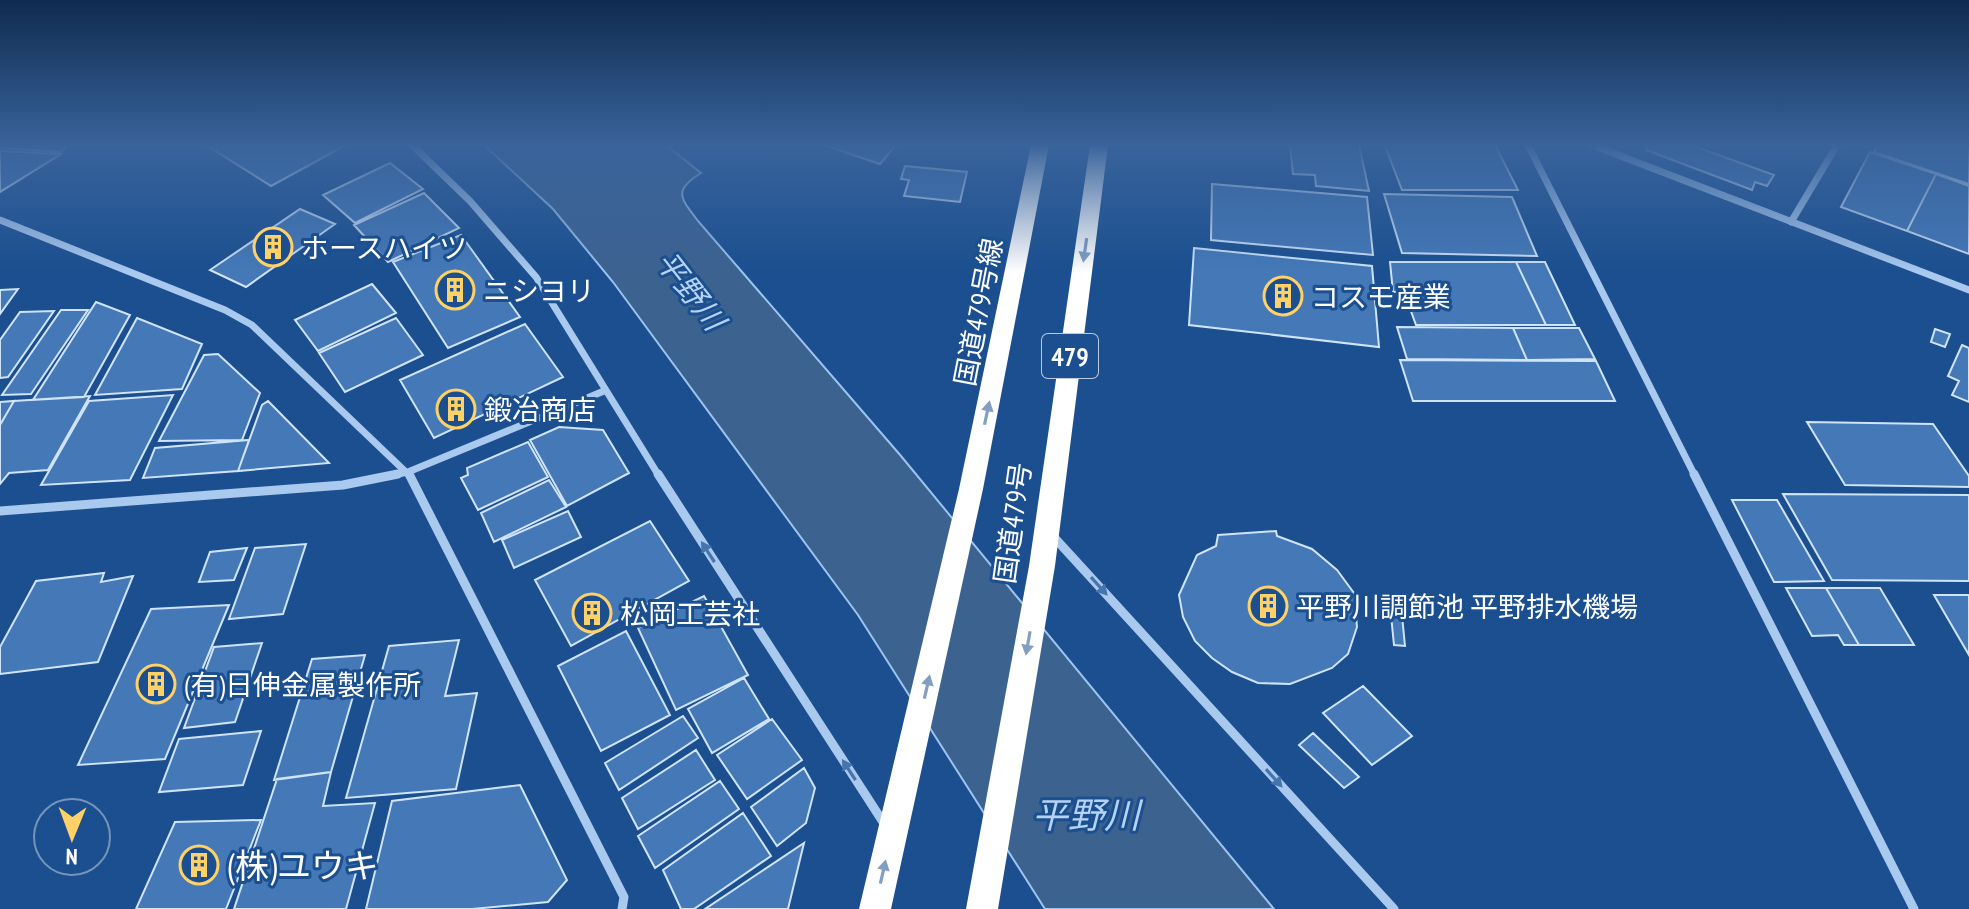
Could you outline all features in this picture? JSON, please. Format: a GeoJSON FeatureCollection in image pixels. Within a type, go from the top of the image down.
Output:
{"type":"FeatureCollection","features":[{"type":"Feature","properties":{"kind":"highway","name":"国道479号線"},"geometry":{"type":"LineString","coordinates":[[971,489],[1031,187]]}},
{"type":"Feature","properties":{"kind":"highway","name":"国道479号"},"geometry":{"type":"LineString","coordinates":[[982,905],[1042,566],[1093,187]]}},
{"type":"Feature","properties":{"kind":"highway","name":"国道479号"},"geometry":{"type":"LineString","coordinates":[[875,909],[971,489]]}},
{"type":"Feature","properties":{"kind":"street"},"geometry":{"type":"LineString","coordinates":[[456,187],[536,277],[604,391],[892,835]]}},
{"type":"Feature","properties":{"kind":"street"},"geometry":{"type":"LineString","coordinates":[[1549,187],[1914,909]]}},
{"type":"Feature","properties":{"kind":"street"},"geometry":{"type":"LineString","coordinates":[[1702,187],[1969,290]]}},
{"type":"Feature","properties":{"kind":"street"},"geometry":{"type":"LineString","coordinates":[[1791,222],[1812,187]]}},
{"type":"Feature","properties":{"kind":"street"},"geometry":{"type":"LineString","coordinates":[[0,220],[225,310],[252,325],[408,472],[624,897],[622,909]]}},
{"type":"Feature","properties":{"kind":"street"},"geometry":{"type":"LineString","coordinates":[[0,511],[343,485],[408,472],[604,391]]}},
{"type":"Feature","properties":{"kind":"street"},"geometry":{"type":"LineString","coordinates":[[1046,529],[1394,909]]}},
{"type":"Feature","properties":{"kind":"water","name":"平野川"},"geometry":{"type":"Polygon","coordinates":[[[530,187],[685,187],[684,200],[698,221],[901,456],[1274,909],[1045,909],[858,615],[613,282],[553,209],[530,187]]]}},
{"type":"Feature","properties":{"kind":"building"},"geometry":{"type":"Polygon","coordinates":[[[339,187],[423,189],[355,223],[323,195],[339,187]]]}},
{"type":"Feature","properties":{"kind":"building"},"geometry":{"type":"Polygon","coordinates":[[[907,187],[963,187],[960,202],[904,196],[907,187]]]}},
{"type":"Feature","properties":{"kind":"building"},"geometry":{"type":"Polygon","coordinates":[[[1212,187],[1253,187],[1367,197],[1373,255],[1211,240],[1212,187]]]}},
{"type":"Feature","properties":{"kind":"building"},"geometry":{"type":"Polygon","coordinates":[[[1331,187],[1368,187],[1369,191],[1331,187]]]}},
{"type":"Feature","properties":{"kind":"building"},"geometry":{"type":"Polygon","coordinates":[[[1401,187],[1517,187],[1518,190],[1402,190],[1401,187]]]}},
{"type":"Feature","properties":{"kind":"building"},"geometry":{"type":"Polygon","coordinates":[[[1851,187],[1929,187],[1907,231],[1841,207],[1851,187]]]}},
{"type":"Feature","properties":{"kind":"building"},"geometry":{"type":"Polygon","coordinates":[[[1929,187],[1969,187],[1969,254],[1907,231],[1929,187]]]}},
{"type":"Feature","properties":{"kind":"building"},"geometry":{"type":"Polygon","coordinates":[[[424,193],[459,228],[388,262],[354,225],[424,193]]]}},
{"type":"Feature","properties":{"kind":"building"},"geometry":{"type":"Polygon","coordinates":[[[1384,194],[1512,197],[1537,256],[1402,253],[1384,194]]]}},
{"type":"Feature","properties":{"kind":"building","name":"ホースハイツ"},"geometry":{"type":"Polygon","coordinates":[[[300,209],[335,224],[246,287],[210,270],[300,209]]]}},
{"type":"Feature","properties":{"kind":"building","name":"ニシヨリ"},"geometry":{"type":"Polygon","coordinates":[[[461,235],[520,317],[448,348],[393,262],[461,235]]]}},
{"type":"Feature","properties":{"kind":"building","name":"コスモ産業"},"geometry":{"type":"Polygon","coordinates":[[[1194,248],[1372,266],[1379,347],[1189,325],[1194,248]]]}},
{"type":"Feature","properties":{"kind":"building"},"geometry":{"type":"Polygon","coordinates":[[[1390,262],[1516,262],[1546,325],[1416,325],[1404,292],[1393,292],[1390,262]]]}},
{"type":"Feature","properties":{"kind":"building"},"geometry":{"type":"Polygon","coordinates":[[[1516,262],[1545,262],[1575,325],[1546,325],[1516,262]]]}},
{"type":"Feature","properties":{"kind":"building"},"geometry":{"type":"Polygon","coordinates":[[[372,284],[396,313],[318,351],[295,320],[372,284]]]}},
{"type":"Feature","properties":{"kind":"building"},"geometry":{"type":"Polygon","coordinates":[[[18,289],[0,314],[0,290],[18,289]]]}},
{"type":"Feature","properties":{"kind":"building"},"geometry":{"type":"Polygon","coordinates":[[[96,302],[130,315],[84,397],[33,400],[96,302]]]}},
{"type":"Feature","properties":{"kind":"building"},"geometry":{"type":"Polygon","coordinates":[[[61,310],[88,310],[31,394],[2,395],[61,310]]]}},
{"type":"Feature","properties":{"kind":"building"},"geometry":{"type":"Polygon","coordinates":[[[54,311],[8,377],[0,378],[0,340],[20,312],[54,311]]]}},
{"type":"Feature","properties":{"kind":"building"},"geometry":{"type":"Polygon","coordinates":[[[137,318],[202,344],[182,389],[95,395],[137,318]]]}},
{"type":"Feature","properties":{"kind":"building"},"geometry":{"type":"Polygon","coordinates":[[[396,318],[423,355],[345,392],[319,353],[396,318]]]}},
{"type":"Feature","properties":{"kind":"building","name":"鍛冶商店"},"geometry":{"type":"Polygon","coordinates":[[[525,324],[563,377],[434,438],[400,380],[525,324]]]}},
{"type":"Feature","properties":{"kind":"building"},"geometry":{"type":"Polygon","coordinates":[[[1397,327],[1513,328],[1527,360],[1407,359],[1397,327]]]}},
{"type":"Feature","properties":{"kind":"building"},"geometry":{"type":"Polygon","coordinates":[[[1513,328],[1579,328],[1595,359],[1527,360],[1513,328]]]}},
{"type":"Feature","properties":{"kind":"building"},"geometry":{"type":"Polygon","coordinates":[[[1935,329],[1950,334],[1945,347],[1931,342],[1935,329]]]}},
{"type":"Feature","properties":{"kind":"building"},"geometry":{"type":"Polygon","coordinates":[[[1962,345],[1969,348],[1969,402],[1952,395],[1959,381],[1948,376],[1962,345]]]}},
{"type":"Feature","properties":{"kind":"building"},"geometry":{"type":"Polygon","coordinates":[[[218,354],[260,393],[242,440],[159,441],[204,355],[218,354]]]}},
{"type":"Feature","properties":{"kind":"building"},"geometry":{"type":"Polygon","coordinates":[[[1400,360],[1596,361],[1615,401],[1413,401],[1400,360]]]}},
{"type":"Feature","properties":{"kind":"building"},"geometry":{"type":"Polygon","coordinates":[[[173,395],[130,480],[41,485],[89,401],[173,395]]]}},
{"type":"Feature","properties":{"kind":"building"},"geometry":{"type":"Polygon","coordinates":[[[90,396],[48,470],[9,473],[0,484],[0,425],[14,401],[90,396]]]}},
{"type":"Feature","properties":{"kind":"building"},"geometry":{"type":"Polygon","coordinates":[[[14,401],[0,425],[0,402],[14,401]]]}},
{"type":"Feature","properties":{"kind":"building"},"geometry":{"type":"Polygon","coordinates":[[[268,401],[329,463],[238,471],[262,405],[268,401]]]}},
{"type":"Feature","properties":{"kind":"building"},"geometry":{"type":"Polygon","coordinates":[[[1807,422],[1933,424],[1969,476],[1969,487],[1845,485],[1807,422]]]}},
{"type":"Feature","properties":{"kind":"building"},"geometry":{"type":"Polygon","coordinates":[[[559,427],[603,430],[629,473],[567,506],[530,440],[559,427]]]}},
{"type":"Feature","properties":{"kind":"building"},"geometry":{"type":"Polygon","coordinates":[[[249,440],[238,471],[143,478],[155,448],[249,440]]]}},
{"type":"Feature","properties":{"kind":"building"},"geometry":{"type":"Polygon","coordinates":[[[528,442],[548,477],[478,510],[461,478],[468,475],[467,468],[528,442]]]}},
{"type":"Feature","properties":{"kind":"building"},"geometry":{"type":"Polygon","coordinates":[[[549,480],[566,507],[494,542],[481,513],[549,480]]]}},
{"type":"Feature","properties":{"kind":"building"},"geometry":{"type":"Polygon","coordinates":[[[1783,494],[1969,495],[1969,581],[1832,580],[1783,494]]]}},
{"type":"Feature","properties":{"kind":"building"},"geometry":{"type":"Polygon","coordinates":[[[1732,500],[1777,500],[1824,581],[1774,582],[1732,500]]]}},
{"type":"Feature","properties":{"kind":"building"},"geometry":{"type":"Polygon","coordinates":[[[568,511],[581,537],[514,568],[502,540],[568,511]]]}},
{"type":"Feature","properties":{"kind":"building","name":"松岡工芸社"},"geometry":{"type":"Polygon","coordinates":[[[650,521],[689,581],[571,646],[535,580],[650,521]]]}},
{"type":"Feature","properties":{"kind":"building","name":"平野川調節池 平野排水機場"},"geometry":{"type":"Polygon","coordinates":[[[1276,531],[1277,536],[1312,549],[1337,570],[1354,593],[1357,627],[1348,654],[1332,668],[1290,684],[1258,683],[1232,672],[1212,658],[1195,641],[1183,617],[1179,595],[1197,555],[1216,546],[1218,535],[1276,531]]]}},
{"type":"Feature","properties":{"kind":"building"},"geometry":{"type":"Polygon","coordinates":[[[306,544],[283,614],[229,619],[255,548],[306,544]]]}},
{"type":"Feature","properties":{"kind":"building"},"geometry":{"type":"Polygon","coordinates":[[[247,548],[234,580],[199,582],[210,552],[247,548]]]}},
{"type":"Feature","properties":{"kind":"building"},"geometry":{"type":"Polygon","coordinates":[[[104,573],[101,582],[133,576],[98,662],[0,674],[0,647],[36,581],[104,573]]]}},
{"type":"Feature","properties":{"kind":"building"},"geometry":{"type":"Polygon","coordinates":[[[1786,588],[1826,588],[1859,645],[1844,645],[1838,635],[1812,636],[1786,588]]]}},
{"type":"Feature","properties":{"kind":"building"},"geometry":{"type":"Polygon","coordinates":[[[1826,588],[1880,588],[1914,645],[1859,645],[1826,588]]]}},
{"type":"Feature","properties":{"kind":"building"},"geometry":{"type":"Polygon","coordinates":[[[1934,595],[1969,595],[1969,655],[1934,595]]]}},
{"type":"Feature","properties":{"kind":"building"},"geometry":{"type":"Polygon","coordinates":[[[704,596],[748,675],[676,710],[638,628],[704,596]]]}},
{"type":"Feature","properties":{"kind":"building","name":"(有)日伸金属製作所"},"geometry":{"type":"Polygon","coordinates":[[[229,605],[165,759],[78,765],[151,609],[229,605]]]}},
{"type":"Feature","properties":{"kind":"building"},"geometry":{"type":"Polygon","coordinates":[[[1391,615],[1402,616],[1405,646],[1394,645],[1391,615]]]}},
{"type":"Feature","properties":{"kind":"building"},"geometry":{"type":"Polygon","coordinates":[[[626,631],[670,715],[601,751],[558,666],[626,631]]]}},
{"type":"Feature","properties":{"kind":"building"},"geometry":{"type":"Polygon","coordinates":[[[459,640],[445,696],[477,693],[456,789],[346,798],[389,646],[459,640]]]}},
{"type":"Feature","properties":{"kind":"building"},"geometry":{"type":"Polygon","coordinates":[[[262,643],[235,722],[184,728],[214,647],[262,643]]]}},
{"type":"Feature","properties":{"kind":"building"},"geometry":{"type":"Polygon","coordinates":[[[365,655],[331,772],[274,780],[312,659],[365,655]]]}},
{"type":"Feature","properties":{"kind":"building"},"geometry":{"type":"Polygon","coordinates":[[[744,678],[769,719],[712,753],[688,709],[744,678]]]}},
{"type":"Feature","properties":{"kind":"building"},"geometry":{"type":"Polygon","coordinates":[[[1363,686],[1412,736],[1372,765],[1323,713],[1363,686]]]}},
{"type":"Feature","properties":{"kind":"building"},"geometry":{"type":"Polygon","coordinates":[[[683,716],[698,738],[619,790],[605,763],[683,716]]]}},
{"type":"Feature","properties":{"kind":"building"},"geometry":{"type":"Polygon","coordinates":[[[772,719],[802,760],[747,799],[717,755],[772,719]]]}},
{"type":"Feature","properties":{"kind":"building"},"geometry":{"type":"Polygon","coordinates":[[[261,731],[243,785],[159,792],[179,739],[261,731]]]}},
{"type":"Feature","properties":{"kind":"building"},"geometry":{"type":"Polygon","coordinates":[[[1313,733],[1359,777],[1344,788],[1299,745],[1313,733]]]}},
{"type":"Feature","properties":{"kind":"building"},"geometry":{"type":"Polygon","coordinates":[[[696,750],[715,780],[638,829],[622,798],[696,750]]]}},
{"type":"Feature","properties":{"kind":"building"},"geometry":{"type":"Polygon","coordinates":[[[804,768],[815,788],[806,823],[777,846],[751,807],[804,768]]]}},
{"type":"Feature","properties":{"kind":"building"},"geometry":{"type":"Polygon","coordinates":[[[331,772],[323,806],[375,803],[346,909],[234,909],[277,779],[331,772]]]}},
{"type":"Feature","properties":{"kind":"building"},"geometry":{"type":"Polygon","coordinates":[[[720,781],[739,809],[655,868],[638,836],[720,781]]]}},
{"type":"Feature","properties":{"kind":"building"},"geometry":{"type":"Polygon","coordinates":[[[520,785],[567,880],[548,902],[472,909],[366,909],[392,801],[520,785]]]}},
{"type":"Feature","properties":{"kind":"building"},"geometry":{"type":"Polygon","coordinates":[[[743,813],[771,856],[694,909],[681,909],[663,870],[743,813]]]}},
{"type":"Feature","properties":{"kind":"building","name":"(株)ユウキ"},"geometry":{"type":"Polygon","coordinates":[[[261,820],[226,909],[136,909],[175,822],[261,820]]]}},
{"type":"Feature","properties":{"kind":"building"},"geometry":{"type":"Polygon","coordinates":[[[804,843],[788,909],[705,909],[804,843]]]}},
{"type":"Feature","properties":{"kind":"place","name":"ホースハイツ"},"geometry":{"type":"Point","coordinates":[273,247]}},
{"type":"Feature","properties":{"kind":"place","name":"ニシヨリ"},"geometry":{"type":"Point","coordinates":[455,290]}},
{"type":"Feature","properties":{"kind":"place","name":"コスモ産業"},"geometry":{"type":"Point","coordinates":[1283,296]}},
{"type":"Feature","properties":{"kind":"place","name":"鍛冶商店"},"geometry":{"type":"Point","coordinates":[456,409]}},
{"type":"Feature","properties":{"kind":"place","name":"平野川調節池 平野排水機場"},"geometry":{"type":"Point","coordinates":[1268,606]}},
{"type":"Feature","properties":{"kind":"place","name":"松岡工芸社"},"geometry":{"type":"Point","coordinates":[592,613]}},
{"type":"Feature","properties":{"kind":"place","name":"(有)日伸金属製作所"},"geometry":{"type":"Point","coordinates":[156,684]}},
{"type":"Feature","properties":{"kind":"place","name":"(株)ユウキ"},"geometry":{"type":"Point","coordinates":[199,865]}}]}
